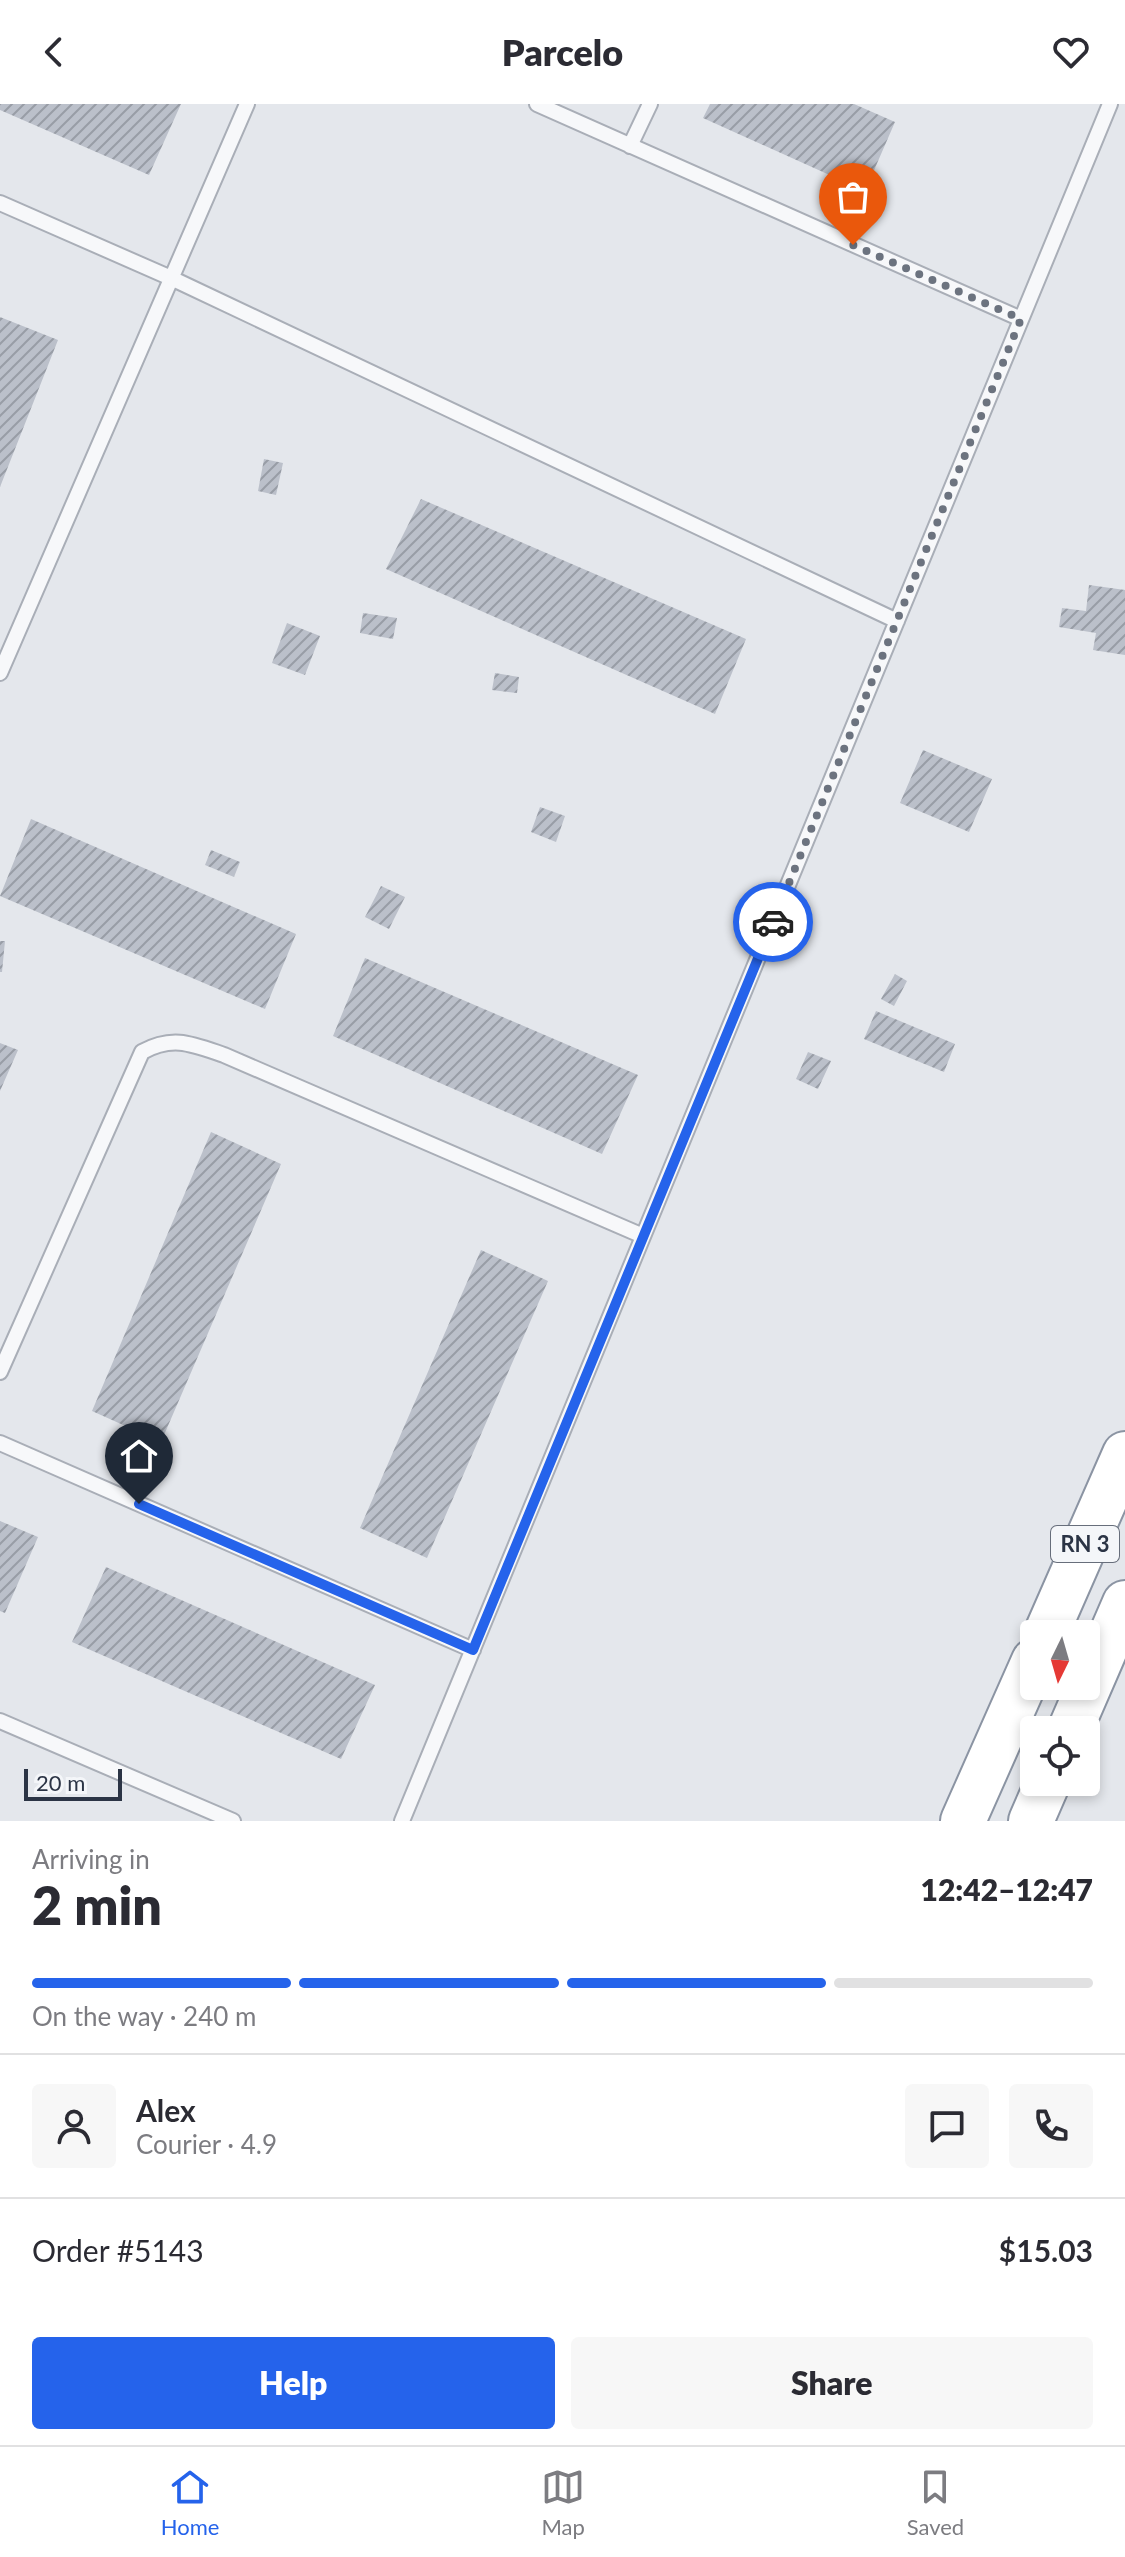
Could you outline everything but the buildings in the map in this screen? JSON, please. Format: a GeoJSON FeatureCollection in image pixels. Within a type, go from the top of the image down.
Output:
{"type":"FeatureCollection","features":[{"type":"Feature","properties":{"kind":"highway","name":"RN 3"},"geometry":{"type":"LineString","coordinates":[[1052,1620],[1125,1454]]}},
{"type":"Feature","properties":{"kind":"highway"},"geometry":{"type":"LineString","coordinates":[[1076,1716],[1125,1603]]}},
{"type":"Feature","properties":{"kind":"highway"},"geometry":{"type":"LineString","coordinates":[[963,1821],[1020,1693]]}},
{"type":"Feature","properties":{"kind":"highway"},"geometry":{"type":"LineString","coordinates":[[1031,1821],[1042,1796]]}},
{"type":"Feature","properties":{"kind":"lane"},"geometry":{"type":"LineString","coordinates":[[0,673],[247,104]]}},
{"type":"Feature","properties":{"kind":"lane"},"geometry":{"type":"LineString","coordinates":[[537,104],[1021,319]]}},
{"type":"Feature","properties":{"kind":"lane"},"geometry":{"type":"LineString","coordinates":[[630,146],[650,104]]}},
{"type":"Feature","properties":{"kind":"lane"},"geometry":{"type":"LineString","coordinates":[[402,1821],[1110,104]]}},
{"type":"Feature","properties":{"kind":"lane"},"geometry":{"type":"LineString","coordinates":[[0,203],[171,278],[897,621]]}},
{"type":"Feature","properties":{"kind":"lane"},"geometry":{"type":"LineString","coordinates":[[0,1372],[142,1052],[161,1041],[189,1044],[224,1055],[643,1236]]}},
{"type":"Feature","properties":{"kind":"lane"},"geometry":{"type":"LineString","coordinates":[[0,1443],[473,1650]]}},
{"type":"Feature","properties":{"kind":"lane"},"geometry":{"type":"LineString","coordinates":[[0,1721],[233,1821]]}},
{"type":"Feature","properties":{"kind":"way so far"},"geometry":{"type":"LineString","coordinates":[[773,922],[1021,319],[853,245]]}},
{"type":"Feature","properties":{"kind":"route"},"geometry":{"type":"LineString","coordinates":[[139,1504],[473,1650],[773,922]]}}]}
